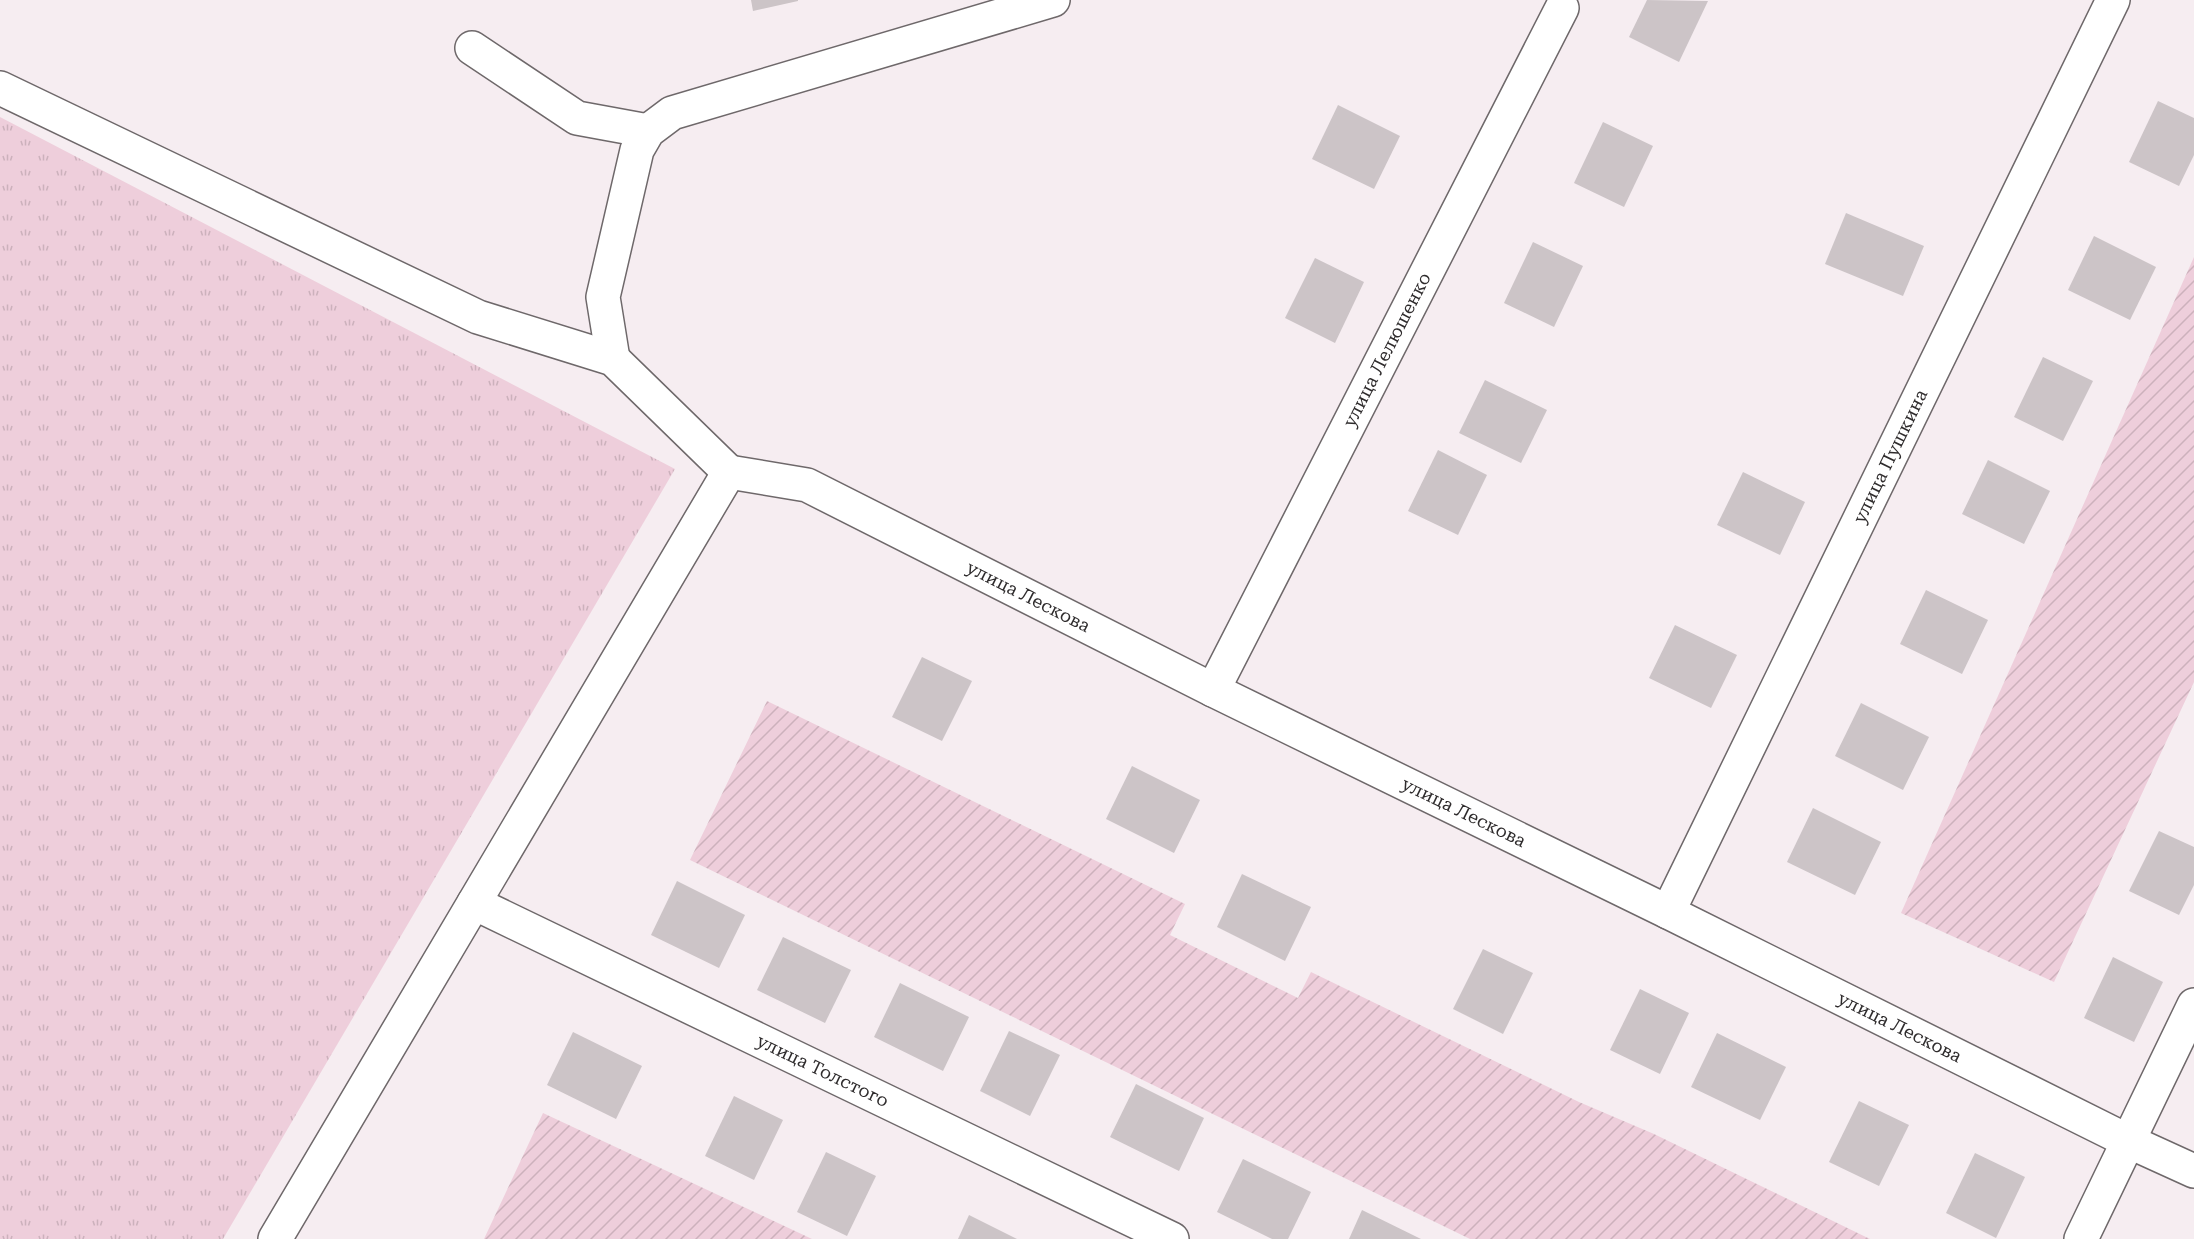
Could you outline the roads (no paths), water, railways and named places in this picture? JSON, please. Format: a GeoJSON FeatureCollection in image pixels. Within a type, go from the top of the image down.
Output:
{"type":"FeatureCollection","features":[{"type":"Feature","properties":{"kind":"street"},"geometry":{"type":"LineString","coordinates":[[613,359],[603,297],[637,150],[648,130],[672,113],[1053,0]]}},
{"type":"Feature","properties":{"kind":"street","name":"улица Пушкина"},"geometry":{"type":"LineString","coordinates":[[1668,912],[2113,0]]}},
{"type":"Feature","properties":{"kind":"street","name":"улица Лелюшенко"},"geometry":{"type":"LineString","coordinates":[[1213,690],[1562,8]]}},
{"type":"Feature","properties":{"kind":"street"},"geometry":{"type":"LineString","coordinates":[[472,48],[577,118],[648,130]]}},
{"type":"Feature","properties":{"kind":"street"},"geometry":{"type":"LineString","coordinates":[[0,88],[478,317],[613,359],[729,472],[275,1239]]}},
{"type":"Feature","properties":{"kind":"street","name":"улица Лескова"},"geometry":{"type":"LineString","coordinates":[[729,472],[807,485],[1213,690],[1668,912],[2128,1141],[2194,1171]]}},
{"type":"Feature","properties":{"kind":"street","name":"улица Толстого"},"geometry":{"type":"LineString","coordinates":[[474,903],[1172,1239]]}},
{"type":"Feature","properties":{"kind":"street"},"geometry":{"type":"LineString","coordinates":[[2081,1239],[2194,1005]]}}]}
